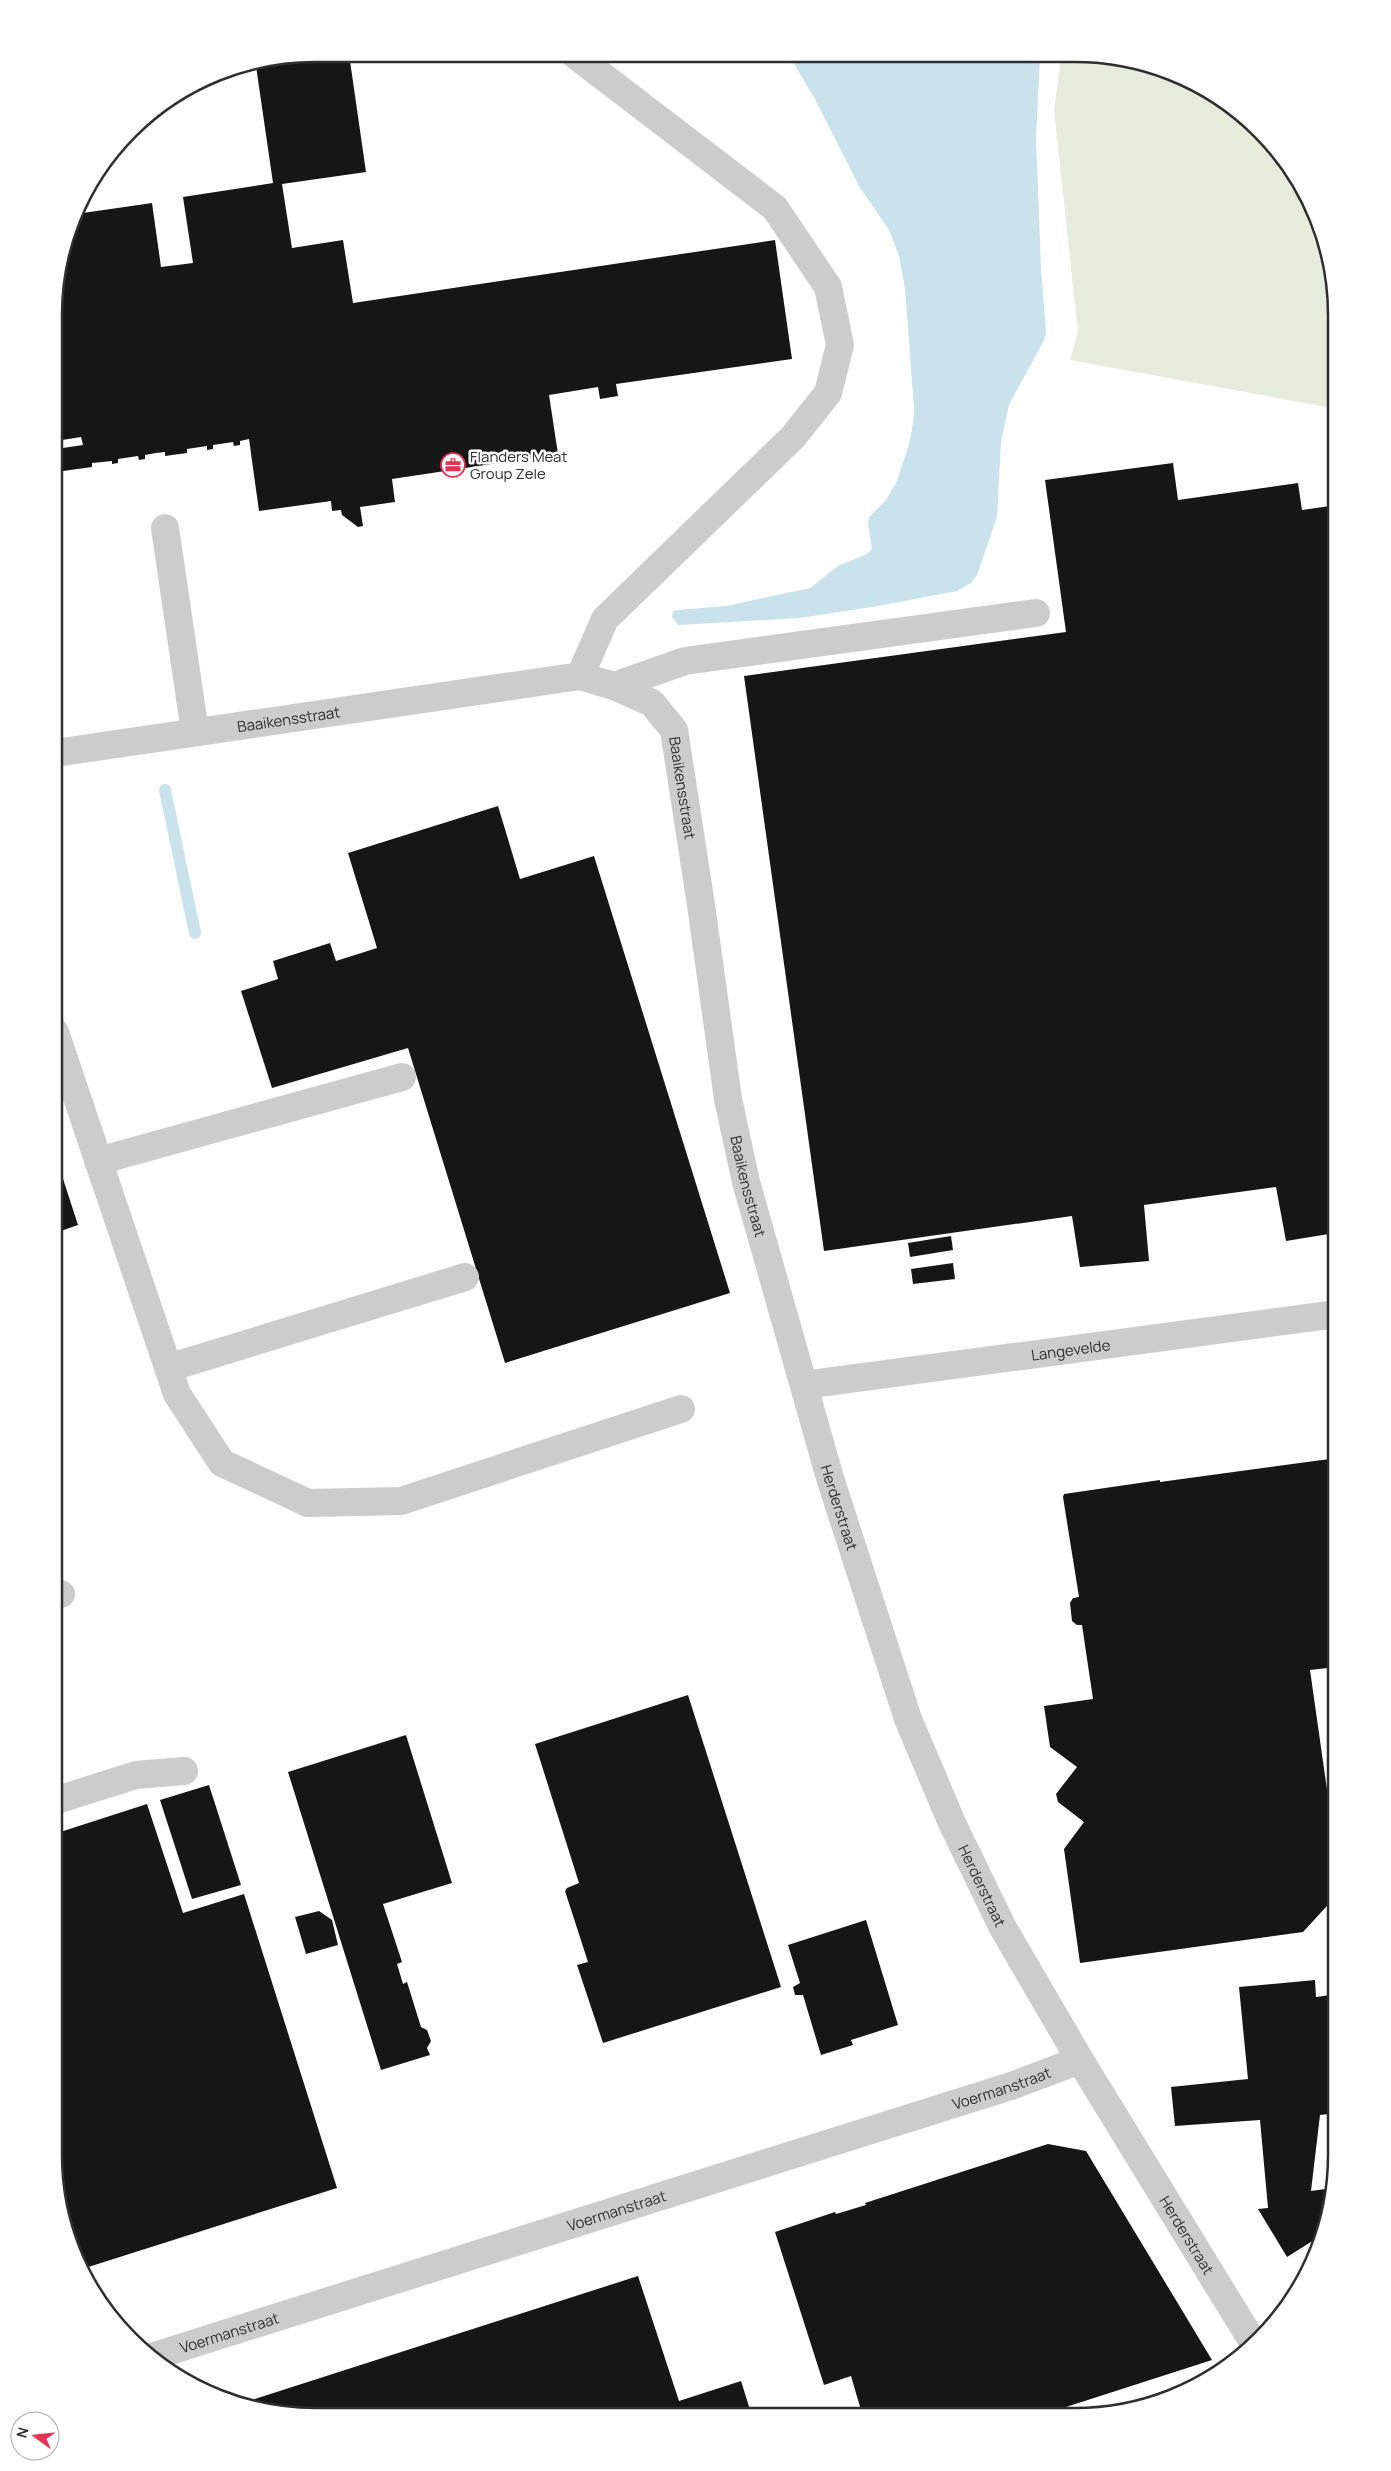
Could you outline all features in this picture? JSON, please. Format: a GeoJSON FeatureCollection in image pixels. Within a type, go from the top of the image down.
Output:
{"type":"FeatureCollection","features":[{"type":"Feature","properties":{"kind":"street"},"geometry":{"type":"LineString","coordinates":[[580,676],[605,619],[793,437],[828,393],[840,345],[828,287],[775,208],[584,62]]}},
{"type":"Feature","properties":{"kind":"street"},"geometry":{"type":"LineString","coordinates":[[165,528],[195,732]]}},
{"type":"Feature","properties":{"kind":"street"},"geometry":{"type":"LineString","coordinates":[[614,686],[685,661],[1036,613]]}},
{"type":"Feature","properties":{"kind":"street","name":"Baaikensstraat"},"geometry":{"type":"LineString","coordinates":[[62,752],[580,676],[614,686],[652,703],[674,730],[728,1099],[746,1182],[804,1384]]}},
{"type":"Feature","properties":{"kind":"street"},"geometry":{"type":"LineString","coordinates":[[62,1053],[177,1394],[222,1463],[308,1504],[401,1501],[681,1409]]}},
{"type":"Feature","properties":{"kind":"street"},"geometry":{"type":"LineString","coordinates":[[98,1161],[402,1078]]}},
{"type":"Feature","properties":{"kind":"street"},"geometry":{"type":"LineString","coordinates":[[168,1368],[465,1276]]}},
{"type":"Feature","properties":{"kind":"street","name":"Langevelde"},"geometry":{"type":"LineString","coordinates":[[804,1384],[1328,1315]]}},
{"type":"Feature","properties":{"kind":"street","name":"Herderstraat"},"geometry":{"type":"LineString","coordinates":[[804,1384],[830,1478],[908,1719],[952,1823],[1003,1928],[1080,2060],[1250,2338]]}},
{"type":"Feature","properties":{"kind":"street"},"geometry":{"type":"LineString","coordinates":[[62,1798],[136,1775],[184,1771]]}},
{"type":"Feature","properties":{"kind":"street","name":"Voermanstraat"},"geometry":{"type":"LineString","coordinates":[[160,2354],[1014,2085],[1080,2060]]}},
{"type":"Feature","properties":{"kind":"green space"},"geometry":{"type":"Polygon","coordinates":[[[1060,62],[1125,67],[1157,76],[1202,96],[1242,125],[1266,149],[1295,189],[1315,234],[1324,266],[1328,299],[1328,407],[1070,360],[1078,332],[1054,110],[1060,62]]]}},
{"type":"Feature","properties":{"kind":"water"},"geometry":{"type":"Polygon","coordinates":[[[793,62],[1040,62],[1036,137],[1045,338],[1009,405],[1001,442],[997,517],[977,575],[971,583],[957,591],[800,618],[678,625],[672,617],[673,611],[726,606],[810,588],[838,566],[867,554],[872,549],[868,525],[869,517],[886,500],[897,481],[909,444],[914,408],[905,288],[899,256],[889,230],[859,186],[815,99],[793,62]]]}},
{"type":"Feature","properties":{"kind":"building"},"geometry":{"type":"Polygon","coordinates":[[[350,62],[366,172],[282,184],[292,248],[343,240],[353,303],[775,240],[792,359],[616,384],[618,396],[600,399],[598,387],[549,395],[558,454],[392,479],[395,502],[360,507],[363,526],[358,527],[342,515],[341,510],[332,511],[331,501],[259,511],[249,439],[240,441],[240,445],[234,446],[233,442],[213,445],[213,449],[207,450],[207,446],[187,449],[187,453],[165,456],[165,452],[156,453],[145,455],[145,459],[139,460],[138,456],[118,459],[118,463],[112,464],[112,461],[92,463],[92,467],[62,471],[62,448],[83,445],[81,437],[62,440],[62,316],[67,266],[76,234],[85,213],[152,203],[161,267],[193,263],[183,197],[273,183],[256,69],[299,63],[350,62]]]}},
{"type":"Feature","properties":{"kind":"building"},"geometry":{"type":"Polygon","coordinates":[[[1173,463],[1178,500],[1298,483],[1302,510],[1328,506],[1328,1234],[1286,1241],[1276,1187],[1144,1205],[1149,1261],[1080,1267],[1072,1216],[824,1251],[744,676],[1066,632],[1045,480],[1173,463]]]}},
{"type":"Feature","properties":{"kind":"building"},"geometry":{"type":"Polygon","coordinates":[[[498,806],[520,879],[594,856],[730,1293],[505,1363],[408,1048],[272,1088],[241,991],[278,979],[273,961],[330,943],[336,961],[377,948],[348,853],[498,806]]]}},
{"type":"Feature","properties":{"kind":"building"},"geometry":{"type":"Polygon","coordinates":[[[62,1176],[78,1225],[62,1231],[62,1176]]]}},
{"type":"Feature","properties":{"kind":"building"},"geometry":{"type":"Polygon","coordinates":[[[951,1236],[953,1250],[910,1257],[908,1243],[951,1236]]]}},
{"type":"Feature","properties":{"kind":"building"},"geometry":{"type":"Polygon","coordinates":[[[953,1263],[955,1279],[913,1284],[911,1269],[953,1263]]]}},
{"type":"Feature","properties":{"kind":"building"},"geometry":{"type":"Polygon","coordinates":[[[1328,1459],[1328,1668],[1310,1670],[1328,1797],[1328,1905],[1303,1932],[1080,1963],[1064,1849],[1084,1822],[1058,1802],[1056,1794],[1077,1767],[1050,1747],[1044,1706],[1093,1699],[1082,1625],[1077,1625],[1072,1621],[1070,1603],[1073,1598],[1079,1597],[1063,1497],[1064,1494],[1160,1480],[1160,1482],[1328,1459]]]}},
{"type":"Feature","properties":{"kind":"building"},"geometry":{"type":"Polygon","coordinates":[[[688,1695],[781,1987],[603,2043],[577,1965],[588,1962],[565,1891],[567,1888],[579,1883],[535,1744],[688,1695]]]}},
{"type":"Feature","properties":{"kind":"building"},"geometry":{"type":"Polygon","coordinates":[[[406,1735],[452,1883],[383,1904],[402,1962],[397,1964],[403,1984],[407,1982],[421,2027],[427,2030],[431,2041],[427,2048],[430,2055],[381,2070],[288,1772],[406,1735]]]}},
{"type":"Feature","properties":{"kind":"building"},"geometry":{"type":"Polygon","coordinates":[[[209,1785],[241,1885],[192,1899],[160,1800],[209,1785]]]}},
{"type":"Feature","properties":{"kind":"building"},"geometry":{"type":"Polygon","coordinates":[[[147,1804],[183,1913],[244,1894],[337,2188],[89,2267],[71,2221],[63,2172],[62,1831],[147,1804]]]}},
{"type":"Feature","properties":{"kind":"building"},"geometry":{"type":"Polygon","coordinates":[[[319,1911],[332,1920],[338,1945],[306,1954],[295,1917],[319,1911]]]}},
{"type":"Feature","properties":{"kind":"building"},"geometry":{"type":"Polygon","coordinates":[[[866,1920],[898,2025],[851,2040],[853,2045],[821,2055],[803,1995],[795,1995],[793,1987],[800,1983],[788,1945],[866,1920]]]}},
{"type":"Feature","properties":{"kind":"building"},"geometry":{"type":"Polygon","coordinates":[[[1315,1980],[1316,1997],[1328,1995],[1328,2114],[1320,2115],[1311,2191],[1326,2189],[1324,2205],[1314,2240],[1287,2257],[1258,2209],[1268,2208],[1260,2120],[1175,2126],[1171,2087],[1248,2079],[1239,1987],[1315,1980]]]}},
{"type":"Feature","properties":{"kind":"building"},"geometry":{"type":"Polygon","coordinates":[[[1048,2144],[1086,2151],[1212,2360],[1063,2408],[860,2408],[851,2376],[824,2385],[775,2232],[835,2212],[836,2214],[866,2205],[865,2203],[1048,2144]]]}},
{"type":"Feature","properties":{"kind":"building"},"geometry":{"type":"Polygon","coordinates":[[[638,2276],[679,2401],[741,2381],[749,2408],[299,2408],[251,2400],[638,2276]]]}},
{"type":"Feature","properties":{"kind":"waterway"},"geometry":{"type":"LineString","coordinates":[[165,790],[195,933]]}},
{"type":"Feature","properties":{"kind":"place","name":"Flanders Meat Group Zele"},"geometry":{"type":"Point","coordinates":[453,465]}}]}
